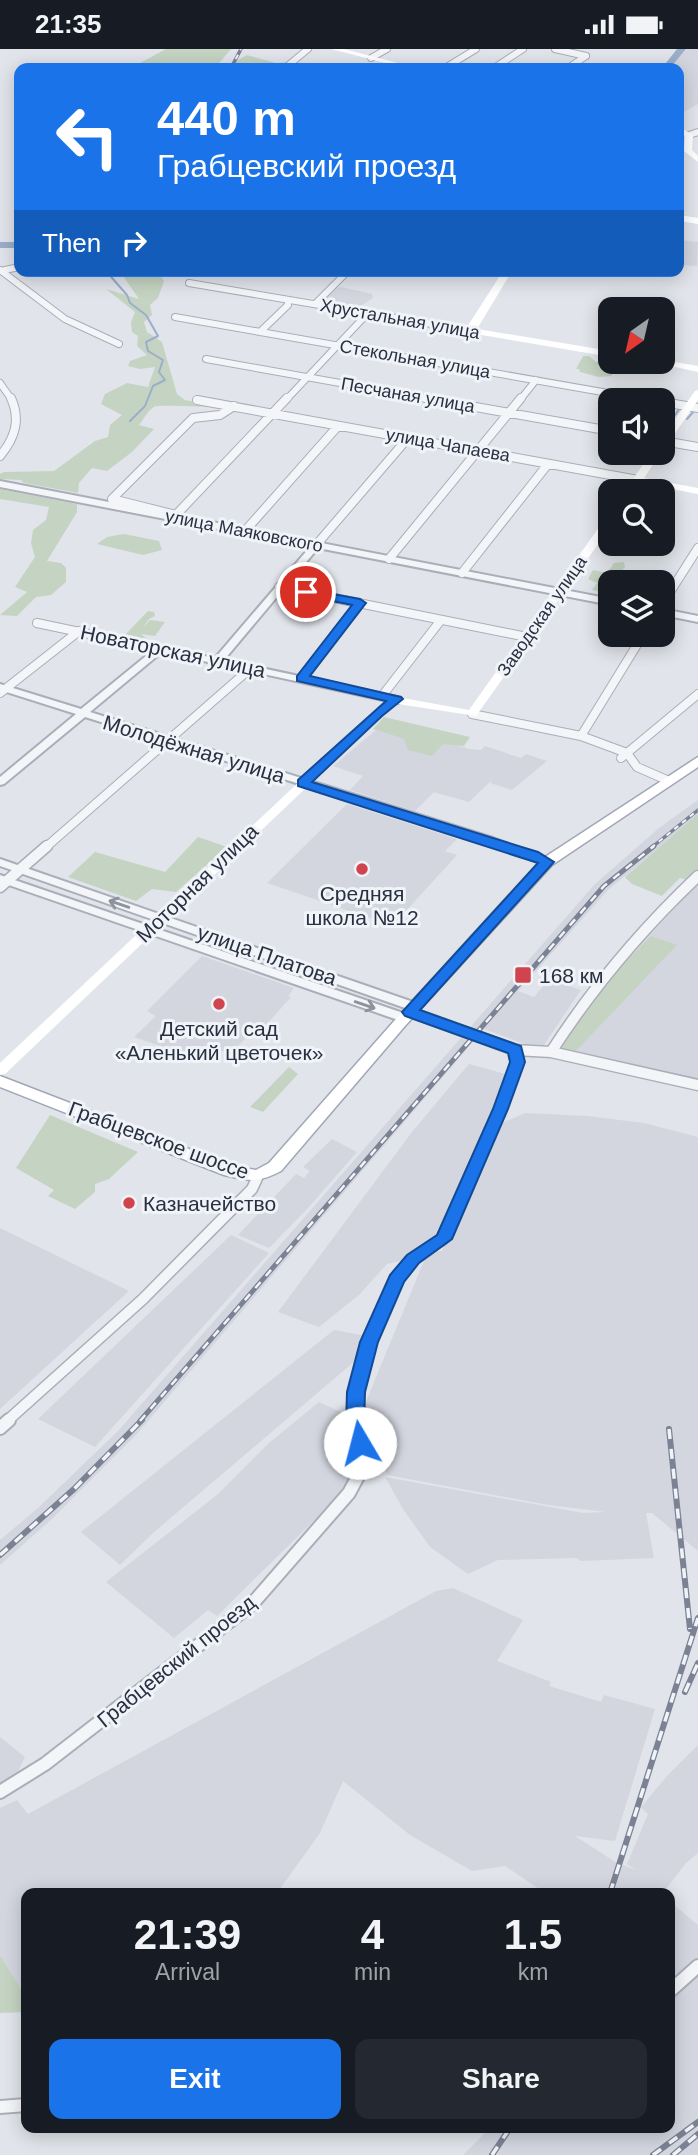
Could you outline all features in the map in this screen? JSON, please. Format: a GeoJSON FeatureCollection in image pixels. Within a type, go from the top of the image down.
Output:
{"type":"FeatureCollection","features":[{"type":"Feature","properties":{"kind":"main road"},"geometry":{"type":"LineString","coordinates":[[335,49],[392,63]]}},
{"type":"Feature","properties":{"kind":"main road"},"geometry":{"type":"LineString","coordinates":[[694,133],[690,156],[698,160]]}},
{"type":"Feature","properties":{"kind":"main road"},"geometry":{"type":"LineString","coordinates":[[473,331],[472,327],[504,277]]}},
{"type":"Feature","properties":{"kind":"main road","name":"Хрустальная улица"},"geometry":{"type":"LineString","coordinates":[[473,331],[598,352]]}},
{"type":"Feature","properties":{"kind":"main road"},"geometry":{"type":"LineString","coordinates":[[676,365],[698,369]]}},
{"type":"Feature","properties":{"kind":"main road"},"geometry":{"type":"LineString","coordinates":[[675,429],[694,407],[698,393]]}},
{"type":"Feature","properties":{"kind":"main road","name":"улица Чапаева"},"geometry":{"type":"LineString","coordinates":[[675,487],[698,491]]}},
{"type":"Feature","properties":{"kind":"main road","name":"Заводская улица"},"geometry":{"type":"LineString","coordinates":[[472,713],[598,536]]}},
{"type":"Feature","properties":{"kind":"main road","name":"Новаторская улица"},"geometry":{"type":"LineString","coordinates":[[397,699],[472,713]]}},
{"type":"Feature","properties":{"kind":"main road","name":"Моторная улица"},"geometry":{"type":"LineString","coordinates":[[0,1071],[302,783],[377,713],[397,699]]}},
{"type":"Feature","properties":{"kind":"main road","name":"Грабцевское шоссе"},"geometry":{"type":"LineString","coordinates":[[0,1081],[230,1171],[258,1176],[275,1167],[410,1012],[547,862],[698,761]]}},
{"type":"Feature","properties":{"kind":"street"},"geometry":{"type":"LineString","coordinates":[[291,63],[308,49]]}},
{"type":"Feature","properties":{"kind":"street"},"geometry":{"type":"LineString","coordinates":[[371,58],[387,49]]}},
{"type":"Feature","properties":{"kind":"street"},"geometry":{"type":"LineString","coordinates":[[453,63],[476,49]]}},
{"type":"Feature","properties":{"kind":"street"},"geometry":{"type":"LineString","coordinates":[[502,63],[523,49]]}},
{"type":"Feature","properties":{"kind":"street"},"geometry":{"type":"LineString","coordinates":[[555,49],[586,56],[576,63]]}},
{"type":"Feature","properties":{"kind":"street"},"geometry":{"type":"LineString","coordinates":[[1,271],[21,282],[57,313],[88,333],[119,344]]}},
{"type":"Feature","properties":{"kind":"street"},"geometry":{"type":"LineString","coordinates":[[315,304],[342,277]]}},
{"type":"Feature","properties":{"kind":"street","name":"Хрустальная улица"},"geometry":{"type":"LineString","coordinates":[[189,283],[473,331]]}},
{"type":"Feature","properties":{"kind":"street"},"geometry":{"type":"LineString","coordinates":[[260,332],[288,305],[288,300]]}},
{"type":"Feature","properties":{"kind":"street"},"geometry":{"type":"LineString","coordinates":[[234,407],[220,415],[193,418],[112,499],[175,516],[368,313]]}},
{"type":"Feature","properties":{"kind":"street","name":"Стекольная улица"},"geometry":{"type":"LineString","coordinates":[[175,317],[598,391]]}},
{"type":"Feature","properties":{"kind":"street","name":"Песчаная улица"},"geometry":{"type":"LineString","coordinates":[[206,359],[598,429]]}},
{"type":"Feature","properties":{"kind":"street"},"geometry":{"type":"LineString","coordinates":[[389,559],[536,380]]}},
{"type":"Feature","properties":{"kind":"street"},"geometry":{"type":"LineString","coordinates":[[0,383],[10,393],[17,420],[12,440],[0,456]]}},
{"type":"Feature","properties":{"kind":"street","name":"улица Чапаева"},"geometry":{"type":"LineString","coordinates":[[197,400],[632,479]]}},
{"type":"Feature","properties":{"kind":"street"},"geometry":{"type":"LineString","coordinates":[[675,404],[694,407]]}},
{"type":"Feature","properties":{"kind":"street"},"geometry":{"type":"LineString","coordinates":[[245,531],[338,426]]}},
{"type":"Feature","properties":{"kind":"street"},"geometry":{"type":"LineString","coordinates":[[219,660],[408,438]]}},
{"type":"Feature","properties":{"kind":"street"},"geometry":{"type":"LineString","coordinates":[[675,444],[698,447]]}},
{"type":"Feature","properties":{"kind":"street"},"geometry":{"type":"LineString","coordinates":[[463,573],[548,464]]}},
{"type":"Feature","properties":{"kind":"street","name":"улица Маяковского"},"geometry":{"type":"LineString","coordinates":[[0,484],[598,600]]}},
{"type":"Feature","properties":{"kind":"street"},"geometry":{"type":"LineString","coordinates":[[675,584],[698,548]]}},
{"type":"Feature","properties":{"kind":"street"},"geometry":{"type":"LineString","coordinates":[[279,587],[527,637]]}},
{"type":"Feature","properties":{"kind":"street"},"geometry":{"type":"LineString","coordinates":[[302,678],[360,603]]}},
{"type":"Feature","properties":{"kind":"street"},"geometry":{"type":"LineString","coordinates":[[675,615],[698,619]]}},
{"type":"Feature","properties":{"kind":"street"},"geometry":{"type":"LineString","coordinates":[[382,696],[442,619]]}},
{"type":"Feature","properties":{"kind":"street","name":"Новаторская улица"},"geometry":{"type":"LineString","coordinates":[[37,623],[397,699]]}},
{"type":"Feature","properties":{"kind":"street"},"geometry":{"type":"LineString","coordinates":[[2,690],[79,631]]}},
{"type":"Feature","properties":{"kind":"street"},"geometry":{"type":"LineString","coordinates":[[581,736],[636,647]]}},
{"type":"Feature","properties":{"kind":"street"},"geometry":{"type":"LineString","coordinates":[[0,782],[160,649]]}},
{"type":"Feature","properties":{"kind":"street"},"geometry":{"type":"LineString","coordinates":[[3,882],[21,870],[252,667]]}},
{"type":"Feature","properties":{"kind":"street","name":"Молодёжная улица"},"geometry":{"type":"LineString","coordinates":[[2,690],[533,855],[547,862]]}},
{"type":"Feature","properties":{"kind":"street"},"geometry":{"type":"LineString","coordinates":[[624,756],[698,694]]}},
{"type":"Feature","properties":{"kind":"street","name":"Новаторская улица"},"geometry":{"type":"LineString","coordinates":[[472,713],[581,736],[624,756],[637,767],[669,781]]}},
{"type":"Feature","properties":{"kind":"street","name":"улица Платова"},"geometry":{"type":"LineString","coordinates":[[0,862],[160,918],[410,1012]]}},
{"type":"Feature","properties":{"kind":"street"},"geometry":{"type":"LineString","coordinates":[[551,1052],[572,1017],[606,972],[698,876]]}},
{"type":"Feature","properties":{"kind":"street","name":"улица Платова"},"geometry":{"type":"LineString","coordinates":[[3,882],[410,1012]]}},
{"type":"Feature","properties":{"kind":"street"},"geometry":{"type":"LineString","coordinates":[[410,1012],[515,1050],[551,1052],[698,1085]]}},
{"type":"Feature","properties":{"kind":"street","name":"Грабцевский проезд"},"geometry":{"type":"LineString","coordinates":[[0,1792],[45,1764],[253,1603],[349,1493],[355,1483],[356,1474],[366,1461],[355,1425],[356,1392],[369,1342],[397,1280],[413,1259],[443,1239],[508,1089],[517,1062],[515,1050]]}},
{"type":"Feature","properties":{"kind":"street"},"geometry":{"type":"LineString","coordinates":[[0,1429],[143,1299],[252,1189],[258,1176]]}},
{"type":"Feature","properties":{"kind":"street"},"geometry":{"type":"LineString","coordinates":[[675,1987],[698,1966]]}},
{"type":"Feature","properties":{"kind":"street"},"geometry":{"type":"LineString","coordinates":[[0,2106],[21,2105]]}},
{"type":"Feature","properties":{"kind":"shaded area"},"geometry":{"type":"Polygon","coordinates":[[[687,49],[698,49],[698,104],[684,112],[684,63],[674,63],[687,49]]]}},
{"type":"Feature","properties":{"kind":"shaded area"},"geometry":{"type":"Polygon","coordinates":[[[684,241],[698,242],[697,266],[684,265],[684,241]]]}},
{"type":"Feature","properties":{"kind":"shaded area"},"geometry":{"type":"Polygon","coordinates":[[[336,288],[372,294],[373,298],[357,308],[322,303],[336,288]]]}},
{"type":"Feature","properties":{"kind":"shaded area"},"geometry":{"type":"Polygon","coordinates":[[[376,730],[405,739],[412,731],[469,749],[481,750],[485,746],[521,758],[526,754],[547,761],[512,790],[490,783],[493,779],[469,802],[434,792],[415,811],[350,790],[363,776],[333,766],[376,730]]]}},
{"type":"Feature","properties":{"kind":"shaded area"},"geometry":{"type":"Polygon","coordinates":[[[698,800],[698,816],[609,889],[518,991],[534,997],[549,979],[581,990],[544,1045],[525,1044],[484,1029],[135,1436],[54,1517],[0,1565],[0,1540],[38,1508],[119,1430],[595,884],[659,828],[698,800]]]}},
{"type":"Feature","properties":{"kind":"shaded area","name":"Средняя школа №12"},"geometry":{"type":"Polygon","coordinates":[[[347,804],[457,839],[445,851],[457,855],[394,924],[267,883],[347,804]]]}},
{"type":"Feature","properties":{"kind":"shaded area"},"geometry":{"type":"Polygon","coordinates":[[[698,883],[698,1082],[572,1055],[566,1035],[613,975],[698,883]]]}},
{"type":"Feature","properties":{"kind":"shaded area","name":"Детский сад «Аленький цветочек»"},"geometry":{"type":"Polygon","coordinates":[[[202,956],[294,988],[288,996],[291,997],[258,1034],[251,1032],[231,1054],[213,1048],[202,1060],[134,1037],[156,1016],[147,1011],[202,956]]]}},
{"type":"Feature","properties":{"kind":"shaded area"},"geometry":{"type":"Polygon","coordinates":[[[469,1064],[509,1075],[439,1237],[406,1260],[387,1264],[360,1294],[319,1327],[278,1312],[412,1132],[469,1064]]]}},
{"type":"Feature","properties":{"kind":"shaded area"},"geometry":{"type":"Polygon","coordinates":[[[525,1113],[587,1116],[644,1123],[698,1137],[698,1551],[652,1513],[646,1513],[654,1558],[498,1560],[468,1574],[430,1547],[403,1509],[385,1477],[583,1513],[606,1512],[548,1505],[387,1475],[363,1409],[426,1256],[431,1251],[442,1251],[500,1124],[525,1113]]]}},
{"type":"Feature","properties":{"kind":"shaded area"},"geometry":{"type":"Polygon","coordinates":[[[332,1139],[357,1152],[269,1248],[238,1235],[296,1174],[304,1178],[310,1171],[303,1167],[332,1139]]]}},
{"type":"Feature","properties":{"kind":"shaded area"},"geometry":{"type":"Polygon","coordinates":[[[0,1228],[129,1291],[0,1409],[0,1228]]]}},
{"type":"Feature","properties":{"kind":"shaded area"},"geometry":{"type":"Polygon","coordinates":[[[231,1235],[269,1253],[95,1447],[38,1419],[231,1235]]]}},
{"type":"Feature","properties":{"kind":"shaded area"},"geometry":{"type":"Polygon","coordinates":[[[334,1330],[367,1336],[362,1355],[153,1533],[120,1565],[81,1532],[334,1330]]]}},
{"type":"Feature","properties":{"kind":"shaded area"},"geometry":{"type":"Polygon","coordinates":[[[319,1402],[345,1414],[359,1454],[348,1476],[347,1488],[217,1616],[208,1610],[174,1638],[106,1582],[218,1494],[269,1443],[319,1402]]]}},
{"type":"Feature","properties":{"kind":"shaded area"},"geometry":{"type":"Polygon","coordinates":[[[453,1588],[523,1620],[497,1661],[551,1682],[549,1686],[601,1702],[604,1695],[655,1709],[615,1841],[575,1836],[617,1863],[636,1870],[627,1864],[648,1814],[641,1807],[698,1745],[698,1853],[686,1863],[667,1888],[538,1888],[505,1866],[472,1871],[410,1835],[343,1781],[320,1833],[281,1888],[21,1888],[21,1989],[0,1955],[0,1808],[17,1800],[28,1814],[436,1591],[453,1588]]]}},
{"type":"Feature","properties":{"kind":"shaded area"},"geometry":{"type":"Polygon","coordinates":[[[0,1737],[25,1757],[17,1774],[0,1785],[0,1737]]]}},
{"type":"Feature","properties":{"kind":"shaded area"},"geometry":{"type":"Polygon","coordinates":[[[675,1906],[698,1925],[698,2155],[463,2155],[485,2133],[675,2133],[675,1906]]]}},
{"type":"Feature","properties":{"kind":"green space"},"geometry":{"type":"Polygon","coordinates":[[[166,49],[231,49],[219,63],[140,63],[166,49]]]}},
{"type":"Feature","properties":{"kind":"green space"},"geometry":{"type":"Polygon","coordinates":[[[247,55],[276,63],[233,63],[247,55]]]}},
{"type":"Feature","properties":{"kind":"green space"},"geometry":{"type":"Polygon","coordinates":[[[124,277],[161,277],[164,281],[158,298],[150,305],[152,315],[144,322],[147,332],[162,342],[177,394],[185,400],[216,406],[154,407],[139,425],[154,429],[132,452],[107,471],[92,468],[79,483],[78,493],[24,483],[21,480],[0,479],[0,474],[4,472],[54,471],[95,441],[108,437],[110,425],[122,415],[101,404],[105,394],[127,383],[148,387],[155,367],[140,369],[128,366],[130,361],[147,355],[137,346],[138,336],[132,332],[131,322],[135,312],[106,289],[139,299],[124,277]]]}},
{"type":"Feature","properties":{"kind":"green space"},"geometry":{"type":"Polygon","coordinates":[[[583,356],[589,356],[598,362],[598,375],[612,376],[599,377],[576,369],[583,356]]]}},
{"type":"Feature","properties":{"kind":"green space"},"geometry":{"type":"Polygon","coordinates":[[[0,489],[77,504],[77,512],[47,561],[61,563],[66,568],[66,582],[51,595],[36,597],[17,616],[0,615],[27,592],[15,587],[35,557],[31,543],[33,530],[46,520],[49,507],[0,499],[0,489]]]}},
{"type":"Feature","properties":{"kind":"green space"},"geometry":{"type":"Polygon","coordinates":[[[124,534],[159,541],[162,550],[143,555],[97,544],[107,537],[124,534]]]}},
{"type":"Feature","properties":{"kind":"green space"},"geometry":{"type":"Polygon","coordinates":[[[624,562],[625,567],[622,570],[609,570],[614,563],[624,562]]]}},
{"type":"Feature","properties":{"kind":"green space"},"geometry":{"type":"Polygon","coordinates":[[[593,570],[598,571],[598,591],[592,590],[597,583],[588,579],[593,570]]]}},
{"type":"Feature","properties":{"kind":"green space"},"geometry":{"type":"Polygon","coordinates":[[[148,611],[154,612],[155,616],[149,619],[143,628],[150,620],[165,622],[155,636],[141,634],[148,640],[144,642],[126,639],[125,635],[148,611]]]}},
{"type":"Feature","properties":{"kind":"green space"},"geometry":{"type":"Polygon","coordinates":[[[384,717],[470,737],[464,746],[443,744],[432,756],[408,750],[404,739],[373,729],[384,717]]]}},
{"type":"Feature","properties":{"kind":"green space"},"geometry":{"type":"Polygon","coordinates":[[[698,814],[698,870],[687,880],[680,878],[662,896],[632,884],[625,877],[698,814]]]}},
{"type":"Feature","properties":{"kind":"green space"},"geometry":{"type":"Polygon","coordinates":[[[198,837],[227,847],[176,892],[152,889],[136,901],[68,877],[95,852],[165,872],[198,837]]]}},
{"type":"Feature","properties":{"kind":"green space"},"geometry":{"type":"Polygon","coordinates":[[[651,936],[677,945],[572,1055],[557,1050],[613,975],[651,936]]]}},
{"type":"Feature","properties":{"kind":"green space"},"geometry":{"type":"Polygon","coordinates":[[[289,1067],[298,1074],[263,1112],[250,1107],[289,1067]]]}},
{"type":"Feature","properties":{"kind":"green space"},"geometry":{"type":"Polygon","coordinates":[[[50,1115],[138,1152],[109,1179],[95,1184],[95,1192],[75,1209],[48,1196],[54,1190],[16,1168],[50,1115]]]}},
{"type":"Feature","properties":{"kind":"green space"},"geometry":{"type":"Polygon","coordinates":[[[0,1955],[21,1989],[21,2012],[0,2013],[0,1955]]]}},
{"type":"Feature","properties":{"kind":"waterway"},"geometry":{"type":"LineString","coordinates":[[670,63],[682,49]]}},
{"type":"Feature","properties":{"kind":"waterway"},"geometry":{"type":"LineString","coordinates":[[0,245],[14,245]]}},
{"type":"Feature","properties":{"kind":"waterway"},"geometry":{"type":"LineString","coordinates":[[111,277],[127,295],[130,303],[146,315],[158,336],[146,342],[148,351],[163,360],[159,372],[165,380],[153,386],[145,406],[130,421]]}},
{"type":"Feature","properties":{"kind":"waterway"},"geometry":{"type":"LineString","coordinates":[[675,415],[680,408]]}},
{"type":"Feature","properties":{"kind":"waterway"},"geometry":{"type":"LineString","coordinates":[[687,419],[694,411]]}},
{"type":"Feature","properties":{"kind":"railway"},"geometry":{"type":"LineString","coordinates":[[234,63],[241,49]]}},
{"type":"Feature","properties":{"kind":"railway"},"geometry":{"type":"LineString","coordinates":[[651,848],[698,810]]}},
{"type":"Feature","properties":{"kind":"railway"},"geometry":{"type":"LineString","coordinates":[[140,1421],[604,886],[654,846]]}},
{"type":"Feature","properties":{"kind":"railway"},"geometry":{"type":"LineString","coordinates":[[0,1555],[74,1489],[142,1420]]}},
{"type":"Feature","properties":{"kind":"railway"},"geometry":{"type":"LineString","coordinates":[[669,1429],[690,1629]]}},
{"type":"Feature","properties":{"kind":"railway"},"geometry":{"type":"LineString","coordinates":[[612,1888],[698,1618]]}},
{"type":"Feature","properties":{"kind":"railway"},"geometry":{"type":"LineString","coordinates":[[685,1692],[698,1663]]}},
{"type":"Feature","properties":{"kind":"railway"},"geometry":{"type":"LineString","coordinates":[[653,2155],[698,2122]]}},
{"type":"Feature","properties":{"kind":"railway"},"geometry":{"type":"LineString","coordinates":[[492,2155],[507,2133]]}},
{"type":"Feature","properties":{"kind":"railway"},"geometry":{"type":"LineString","coordinates":[[673,2155],[698,2134]]}},
{"type":"Feature","properties":{"kind":"place","name":"Средняя школа №12"},"geometry":{"type":"Point","coordinates":[362,869]}},
{"type":"Feature","properties":{"kind":"place","name":"168 км"},"geometry":{"type":"Point","coordinates":[523,975]}},
{"type":"Feature","properties":{"kind":"place","name":"Детский сад «Аленький цветочек»"},"geometry":{"type":"Point","coordinates":[219,1004]}},
{"type":"Feature","properties":{"kind":"place","name":"Казначейство"},"geometry":{"type":"Point","coordinates":[129,1203]}},
{"type":"Feature","properties":{"kind":"route"},"geometry":{"type":"LineString","coordinates":[[306,592],[360,603],[302,678],[397,699],[377,713],[302,783],[533,855],[547,862],[410,1012],[515,1050],[517,1062],[500,1109],[443,1239],[413,1259],[397,1280],[369,1342],[356,1392],[355,1425],[360,1443]]}}]}
